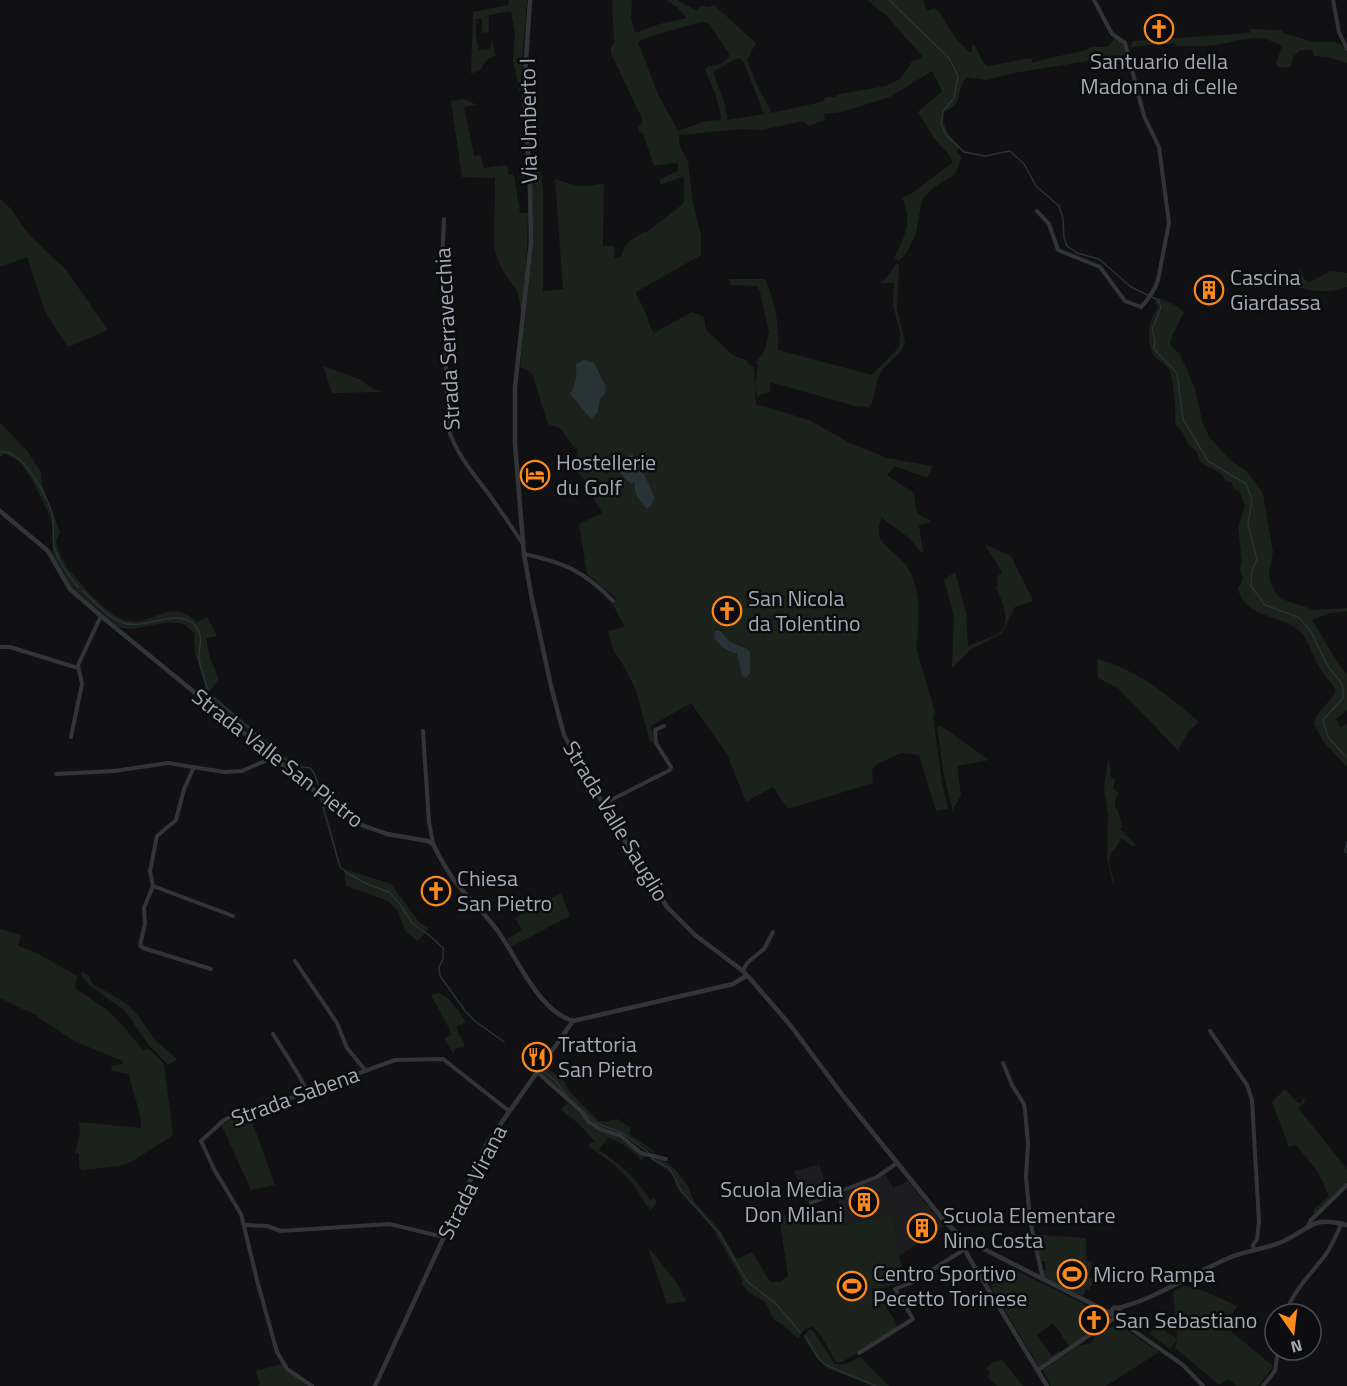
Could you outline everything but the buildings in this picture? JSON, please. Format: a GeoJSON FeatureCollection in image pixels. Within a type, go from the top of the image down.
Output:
{"type":"FeatureCollection","features":[{"type":"Feature","properties":{"kind":"street","name":"Via Umberto I"},"geometry":{"type":"LineString","coordinates":[[531,0],[524,90],[531,242]]}},
{"type":"Feature","properties":{"kind":"street"},"geometry":{"type":"LineString","coordinates":[[1037,211],[1049,224],[1058,250],[1100,267],[1125,301],[1141,307],[1155,289],[1164,260],[1169,224],[1159,147],[1144,116],[1125,43],[1112,34],[1094,0]]}},
{"type":"Feature","properties":{"kind":"street"},"geometry":{"type":"LineString","coordinates":[[1334,0],[1340,32],[1347,49]]}},
{"type":"Feature","properties":{"kind":"street","name":"Strada Serravecchia"},"geometry":{"type":"LineString","coordinates":[[444,219],[442,263],[448,428],[453,445],[460,456],[524,545]]}},
{"type":"Feature","properties":{"kind":"street","name":"Strada Valle Sauglio"},"geometry":{"type":"LineString","coordinates":[[531,242],[515,387],[515,444],[524,554],[543,651],[564,735],[643,872],[667,907],[694,935],[743,971],[790,1026],[945,1222],[964,1239],[1115,1314]]}},
{"type":"Feature","properties":{"kind":"street","name":"Strada Valle San Pietro"},"geometry":{"type":"LineString","coordinates":[[0,511],[48,551],[70,589],[353,822],[387,834],[428,841],[433,844]]}},
{"type":"Feature","properties":{"kind":"street"},"geometry":{"type":"LineString","coordinates":[[524,554],[555,561],[579,571],[599,586],[613,601]]}},
{"type":"Feature","properties":{"kind":"street"},"geometry":{"type":"LineString","coordinates":[[71,737],[82,684],[78,664],[101,616]]}},
{"type":"Feature","properties":{"kind":"street"},"geometry":{"type":"LineString","coordinates":[[0,647],[10,647],[78,668]]}},
{"type":"Feature","properties":{"kind":"street"},"geometry":{"type":"LineString","coordinates":[[603,804],[670,770],[671,766],[656,743],[655,730],[664,726]]}},
{"type":"Feature","properties":{"kind":"street"},"geometry":{"type":"LineString","coordinates":[[423,731],[427,800],[433,844],[453,879],[496,929],[532,986],[566,1019],[573,1021],[732,984],[746,976]]}},
{"type":"Feature","properties":{"kind":"street"},"geometry":{"type":"LineString","coordinates":[[56,774],[114,771],[168,763],[224,772],[242,771],[274,757]]}},
{"type":"Feature","properties":{"kind":"street"},"geometry":{"type":"LineString","coordinates":[[194,767],[184,789],[176,820],[157,836],[150,871],[153,886],[144,908],[145,924],[140,945],[143,948],[211,969]]}},
{"type":"Feature","properties":{"kind":"street"},"geometry":{"type":"LineString","coordinates":[[153,886],[233,916]]}},
{"type":"Feature","properties":{"kind":"street"},"geometry":{"type":"LineString","coordinates":[[743,971],[747,963],[764,949],[773,932]]}},
{"type":"Feature","properties":{"kind":"street"},"geometry":{"type":"LineString","coordinates":[[295,961],[337,1023],[347,1048],[366,1071]]}},
{"type":"Feature","properties":{"kind":"street","name":"Strada Virana"},"geometry":{"type":"LineString","coordinates":[[375,1386],[488,1142],[573,1021]]}},
{"type":"Feature","properties":{"kind":"street"},"geometry":{"type":"LineString","coordinates":[[1210,1031],[1247,1085],[1252,1100],[1259,1222],[1257,1239],[1253,1245],[1254,1250]]}},
{"type":"Feature","properties":{"kind":"street"},"geometry":{"type":"LineString","coordinates":[[273,1034],[307,1092]]}},
{"type":"Feature","properties":{"kind":"street","name":"Strada Sabena"},"geometry":{"type":"LineString","coordinates":[[312,1386],[287,1369],[277,1352],[258,1284],[245,1225],[201,1141],[224,1120],[395,1060],[443,1059],[509,1111]]}},
{"type":"Feature","properties":{"kind":"street"},"geometry":{"type":"LineString","coordinates":[[1003,1063],[1012,1085],[1024,1104],[1028,1143],[1026,1177],[1030,1221],[1042,1279]]}},
{"type":"Feature","properties":{"kind":"street"},"geometry":{"type":"LineString","coordinates":[[537,1072],[582,1112],[589,1122],[600,1129],[621,1136],[641,1153],[666,1159]]}},
{"type":"Feature","properties":{"kind":"street"},"geometry":{"type":"LineString","coordinates":[[811,1203],[877,1178],[897,1163]]}},
{"type":"Feature","properties":{"kind":"street"},"geometry":{"type":"LineString","coordinates":[[1307,1227],[1311,1220],[1347,1185]]}},
{"type":"Feature","properties":{"kind":"street"},"geometry":{"type":"LineString","coordinates":[[1038,1371],[1128,1306],[1233,1256],[1282,1242],[1307,1227],[1325,1221],[1344,1224],[1293,1302]]}},
{"type":"Feature","properties":{"kind":"street"},"geometry":{"type":"LineString","coordinates":[[245,1225],[267,1226],[281,1231],[389,1224],[444,1237]]}},
{"type":"Feature","properties":{"kind":"street"},"geometry":{"type":"LineString","coordinates":[[964,1239],[965,1249],[1047,1386]]}},
{"type":"Feature","properties":{"kind":"street"},"geometry":{"type":"LineString","coordinates":[[859,1353],[913,1319],[895,1289],[913,1282],[965,1249]]}},
{"type":"Feature","properties":{"kind":"street"},"geometry":{"type":"LineString","coordinates":[[1115,1314],[1130,1328],[1183,1365],[1203,1386]]}},
{"type":"Feature","properties":{"kind":"street"},"geometry":{"type":"LineString","coordinates":[[1263,1386],[1275,1371],[1276,1362]]}},
{"type":"Feature","properties":{"kind":"shaded area"},"geometry":{"type":"Polygon","coordinates":[[[509,0],[527,0],[520,93],[513,60],[515,33],[511,11],[489,15],[489,32],[482,33],[482,19],[476,19],[479,50],[490,49],[492,39],[495,56],[489,58],[482,69],[471,74],[473,12],[508,5],[509,0]]]}},
{"type":"Feature","properties":{"kind":"shaded area"},"geometry":{"type":"Polygon","coordinates":[[[612,0],[632,0],[631,17],[635,33],[659,24],[687,18],[677,7],[666,0],[677,0],[696,10],[702,6],[710,7],[713,4],[756,43],[747,60],[772,113],[821,102],[827,97],[839,94],[886,86],[900,79],[913,60],[921,59],[922,56],[887,16],[867,0],[923,0],[927,11],[934,8],[938,11],[954,36],[969,52],[972,52],[974,44],[984,64],[988,66],[1031,58],[1033,63],[1087,50],[1091,47],[1107,47],[1114,39],[1124,44],[1126,55],[986,80],[966,77],[957,102],[944,112],[947,131],[960,146],[957,152],[962,158],[955,174],[933,188],[922,200],[916,233],[907,252],[899,261],[894,258],[904,236],[907,222],[902,198],[911,194],[952,163],[951,157],[934,138],[918,112],[942,91],[932,71],[890,97],[842,112],[824,114],[825,120],[809,126],[803,121],[762,130],[742,129],[679,135],[679,144],[688,162],[693,204],[701,235],[701,255],[636,292],[654,333],[692,312],[704,317],[706,330],[734,356],[747,360],[748,364],[754,366],[756,404],[809,420],[848,442],[887,458],[933,466],[927,478],[895,466],[887,475],[914,493],[917,513],[932,522],[919,525],[922,553],[909,538],[882,518],[879,534],[884,545],[908,568],[917,591],[917,651],[935,712],[933,716],[948,809],[936,811],[919,755],[901,753],[877,764],[872,770],[873,783],[788,809],[773,787],[746,802],[727,754],[691,703],[651,726],[654,741],[650,742],[636,690],[613,650],[608,631],[625,627],[613,605],[616,598],[587,574],[579,524],[602,513],[582,477],[574,469],[578,457],[577,448],[560,428],[548,424],[532,373],[520,367],[533,243],[530,152],[541,175],[543,190],[543,291],[563,289],[555,179],[579,186],[604,183],[603,246],[614,246],[615,258],[621,257],[630,241],[647,232],[684,203],[684,176],[661,185],[659,180],[678,171],[678,164],[654,166],[643,133],[639,132],[638,128],[643,121],[611,53],[614,43],[612,0]],[[701,22],[638,42],[658,94],[678,131],[706,121],[720,120],[721,116],[715,93],[705,70],[708,66],[722,63],[729,56],[708,23],[701,22]],[[737,58],[713,72],[725,104],[727,120],[764,114],[744,63],[737,58]]]}},
{"type":"Feature","properties":{"kind":"shaded area"},"geometry":{"type":"Polygon","coordinates":[[[1250,29],[1281,30],[1314,42],[1333,42],[1342,45],[1347,52],[1347,63],[1314,56],[1312,50],[1301,50],[1294,56],[1290,67],[1279,68],[1276,64],[1282,46],[1273,41],[1257,38],[1207,46],[1178,46],[1173,43],[1130,47],[1133,41],[1250,33],[1250,29]]]}},
{"type":"Feature","properties":{"kind":"shaded area"},"geometry":{"type":"Polygon","coordinates":[[[464,99],[477,105],[464,107],[474,156],[480,155],[484,168],[507,165],[509,175],[514,175],[520,213],[528,213],[522,315],[517,290],[504,273],[494,245],[495,178],[462,177],[451,101],[464,99]]]}},
{"type":"Feature","properties":{"kind":"shaded area"},"geometry":{"type":"Polygon","coordinates":[[[0,199],[10,208],[29,235],[66,270],[108,330],[68,347],[46,314],[27,257],[0,267],[0,199]]]}},
{"type":"Feature","properties":{"kind":"shaded area"},"geometry":{"type":"Polygon","coordinates":[[[899,264],[897,310],[905,342],[902,350],[882,370],[869,407],[855,406],[770,382],[770,392],[759,395],[758,400],[755,386],[758,365],[756,362],[764,352],[769,332],[760,292],[757,286],[731,285],[728,279],[765,279],[776,314],[778,350],[872,375],[899,347],[900,333],[893,305],[894,283],[878,283],[884,280],[899,264]]]}},
{"type":"Feature","properties":{"kind":"shaded area"},"geometry":{"type":"Polygon","coordinates":[[[1299,268],[1305,280],[1309,282],[1331,271],[1347,273],[1347,287],[1322,291],[1297,287],[1299,268]]]}},
{"type":"Feature","properties":{"kind":"shaded area"},"geometry":{"type":"Polygon","coordinates":[[[1159,298],[1177,306],[1184,312],[1170,345],[1180,354],[1194,386],[1203,424],[1210,438],[1230,460],[1245,470],[1263,494],[1273,552],[1269,572],[1270,582],[1277,595],[1287,601],[1314,610],[1347,608],[1347,611],[1330,613],[1312,620],[1347,674],[1347,710],[1336,719],[1340,727],[1347,724],[1347,767],[1323,741],[1314,724],[1318,714],[1336,690],[1319,667],[1306,639],[1296,628],[1252,609],[1241,596],[1238,587],[1243,577],[1240,570],[1242,562],[1238,527],[1245,506],[1240,492],[1233,488],[1232,483],[1199,460],[1197,452],[1175,425],[1175,400],[1171,374],[1166,366],[1155,357],[1149,339],[1150,325],[1158,309],[1155,301],[1159,298]]]}},
{"type":"Feature","properties":{"kind":"shaded area"},"geometry":{"type":"Polygon","coordinates":[[[584,360],[594,363],[606,387],[597,413],[591,419],[570,394],[576,379],[576,364],[584,360]]]}},
{"type":"Feature","properties":{"kind":"shaded area"},"geometry":{"type":"Polygon","coordinates":[[[323,366],[361,380],[371,388],[383,392],[332,393],[323,366]]]}},
{"type":"Feature","properties":{"kind":"shaded area"},"geometry":{"type":"Polygon","coordinates":[[[0,423],[28,452],[41,472],[42,485],[60,532],[56,541],[61,557],[91,595],[110,612],[128,621],[146,620],[170,612],[187,615],[197,622],[207,617],[217,636],[206,638],[210,658],[219,679],[206,696],[203,694],[205,684],[195,653],[194,633],[184,624],[169,622],[132,629],[120,628],[73,588],[53,554],[52,525],[49,514],[33,481],[19,461],[5,454],[0,457],[0,423]]]}},
{"type":"Feature","properties":{"kind":"shaded area"},"geometry":{"type":"Polygon","coordinates":[[[633,455],[654,496],[647,509],[636,494],[635,483],[631,484],[617,470],[622,460],[633,455]]]}},
{"type":"Feature","properties":{"kind":"shaded area"},"geometry":{"type":"Polygon","coordinates":[[[984,544],[1011,556],[1033,601],[1015,607],[1002,633],[970,650],[952,668],[954,616],[944,580],[955,572],[966,612],[968,646],[997,635],[1005,623],[1005,611],[996,588],[998,584],[996,578],[1002,572],[984,544]]]}},
{"type":"Feature","properties":{"kind":"shaded area"},"geometry":{"type":"Polygon","coordinates":[[[715,631],[720,631],[730,642],[750,652],[750,673],[746,678],[742,675],[737,653],[719,644],[714,638],[715,631]]]}},
{"type":"Feature","properties":{"kind":"shaded area"},"geometry":{"type":"Polygon","coordinates":[[[1097,659],[1139,676],[1199,722],[1188,732],[1178,750],[1119,689],[1098,678],[1097,659]]]}},
{"type":"Feature","properties":{"kind":"shaded area"},"geometry":{"type":"Polygon","coordinates":[[[213,695],[281,753],[298,764],[292,768],[215,704],[210,699],[213,695]]]}},
{"type":"Feature","properties":{"kind":"shaded area"},"geometry":{"type":"Polygon","coordinates":[[[941,726],[989,760],[957,766],[961,795],[954,808],[954,815],[944,776],[937,727],[941,726]]]}},
{"type":"Feature","properties":{"kind":"shaded area"},"geometry":{"type":"Polygon","coordinates":[[[1108,759],[1110,776],[1115,780],[1113,788],[1119,794],[1116,796],[1115,808],[1118,810],[1122,827],[1120,829],[1136,845],[1133,846],[1121,838],[1111,853],[1109,863],[1115,886],[1107,858],[1108,815],[1104,787],[1108,759]]]}},
{"type":"Feature","properties":{"kind":"shaded area"},"geometry":{"type":"Polygon","coordinates":[[[344,869],[391,884],[419,922],[429,928],[418,941],[405,931],[398,911],[388,901],[346,886],[344,869]]]}},
{"type":"Feature","properties":{"kind":"shaded area"},"geometry":{"type":"Polygon","coordinates":[[[561,893],[570,916],[511,947],[507,939],[522,930],[515,918],[561,893]]]}},
{"type":"Feature","properties":{"kind":"shaded area"},"geometry":{"type":"Polygon","coordinates":[[[0,929],[21,935],[18,946],[35,952],[77,976],[75,988],[107,1010],[143,1050],[149,1049],[164,1064],[173,1135],[133,1161],[120,1166],[82,1170],[79,1167],[79,1154],[75,1153],[80,1133],[79,1122],[141,1128],[140,1114],[129,1074],[112,1071],[111,1065],[123,1064],[123,1061],[76,1042],[35,1015],[0,998],[0,929]]]}},
{"type":"Feature","properties":{"kind":"shaded area"},"geometry":{"type":"Polygon","coordinates":[[[82,972],[88,975],[93,984],[124,1002],[136,1013],[156,1041],[177,1059],[168,1065],[149,1045],[125,1011],[90,986],[81,976],[82,972]]]}},
{"type":"Feature","properties":{"kind":"shaded area"},"geometry":{"type":"Polygon","coordinates":[[[439,993],[449,999],[466,1022],[456,1027],[465,1046],[456,1049],[453,1053],[444,1039],[452,1034],[431,995],[439,993]]]}},
{"type":"Feature","properties":{"kind":"shaded area"},"geometry":{"type":"Polygon","coordinates":[[[545,1066],[564,1081],[569,1091],[599,1121],[617,1119],[631,1128],[629,1134],[654,1151],[653,1153],[628,1137],[602,1128],[542,1075],[541,1072],[545,1066]]]}},
{"type":"Feature","properties":{"kind":"shaded area"},"geometry":{"type":"Polygon","coordinates":[[[1285,1089],[1298,1103],[1301,1103],[1303,1098],[1306,1101],[1298,1108],[1347,1169],[1347,1182],[1315,1214],[1313,1210],[1329,1196],[1318,1172],[1296,1145],[1289,1147],[1272,1102],[1285,1089]]]}},
{"type":"Feature","properties":{"kind":"shaded area"},"geometry":{"type":"Polygon","coordinates":[[[567,1103],[588,1122],[611,1133],[646,1156],[641,1160],[618,1141],[608,1138],[599,1150],[628,1172],[650,1201],[654,1198],[657,1201],[651,1210],[621,1172],[589,1147],[589,1143],[596,1143],[579,1124],[561,1110],[567,1103]]]}},
{"type":"Feature","properties":{"kind":"shaded area"},"geometry":{"type":"Polygon","coordinates":[[[249,1113],[275,1185],[251,1190],[221,1124],[249,1113]]]}},
{"type":"Feature","properties":{"kind":"shaded area","name":"Centro Sportivo Pecetto Torinese"},"geometry":{"type":"Polygon","coordinates":[[[663,1160],[674,1168],[688,1186],[695,1203],[719,1229],[737,1259],[752,1252],[770,1282],[780,1282],[788,1276],[780,1223],[782,1216],[808,1207],[804,1213],[807,1221],[842,1215],[844,1225],[892,1211],[899,1256],[907,1281],[879,1289],[881,1298],[899,1328],[842,1362],[836,1362],[820,1334],[813,1327],[805,1329],[798,1338],[774,1320],[765,1302],[748,1292],[710,1224],[677,1188],[673,1175],[654,1161],[663,1160]]]}},
{"type":"Feature","properties":{"kind":"shaded area"},"geometry":{"type":"Polygon","coordinates":[[[819,1164],[830,1194],[807,1204],[794,1171],[819,1164]]]}},
{"type":"Feature","properties":{"kind":"shaded area"},"geometry":{"type":"Polygon","coordinates":[[[886,1175],[893,1188],[908,1181],[944,1226],[899,1256],[892,1211],[844,1225],[837,1196],[886,1175]]]}},
{"type":"Feature","properties":{"kind":"shaded area"},"geometry":{"type":"Polygon","coordinates":[[[1036,1236],[1086,1238],[1086,1261],[1093,1262],[1088,1278],[1095,1279],[1097,1282],[1092,1284],[1089,1290],[1086,1289],[1083,1296],[1044,1278],[1045,1261],[1041,1261],[1036,1236]]]}},
{"type":"Feature","properties":{"kind":"shaded area"},"geometry":{"type":"Polygon","coordinates":[[[651,1250],[678,1285],[686,1301],[667,1304],[649,1251],[651,1250]]]}},
{"type":"Feature","properties":{"kind":"shaded area"},"geometry":{"type":"Polygon","coordinates":[[[1015,1270],[1100,1312],[1085,1317],[1087,1323],[1092,1322],[1094,1329],[1070,1347],[1053,1323],[1037,1335],[1052,1356],[1059,1351],[1060,1353],[1039,1367],[992,1289],[990,1280],[1000,1277],[1000,1273],[1015,1270]]]}},
{"type":"Feature","properties":{"kind":"shaded area"},"geometry":{"type":"Polygon","coordinates":[[[1184,1286],[1207,1292],[1237,1306],[1225,1326],[1263,1358],[1263,1362],[1268,1362],[1273,1366],[1259,1386],[1236,1386],[1229,1379],[1219,1385],[1175,1348],[1177,1340],[1170,1349],[1150,1334],[1157,1325],[1177,1339],[1173,1291],[1184,1286]]]}},
{"type":"Feature","properties":{"kind":"shaded area"},"geometry":{"type":"Polygon","coordinates":[[[1115,1325],[1122,1325],[1159,1352],[1106,1386],[1051,1386],[1043,1370],[1078,1346],[1091,1343],[1095,1336],[1115,1325]]]}},
{"type":"Feature","properties":{"kind":"shaded area"},"geometry":{"type":"Polygon","coordinates":[[[810,1329],[834,1363],[844,1364],[860,1357],[889,1386],[873,1386],[829,1369],[817,1359],[803,1336],[810,1329]]]}},
{"type":"Feature","properties":{"kind":"shaded area"},"geometry":{"type":"Polygon","coordinates":[[[1002,1360],[1023,1386],[997,1386],[987,1377],[990,1372],[986,1369],[993,1362],[1002,1360]]]}},
{"type":"Feature","properties":{"kind":"shaded area"},"geometry":{"type":"Polygon","coordinates":[[[282,1364],[286,1370],[308,1386],[257,1386],[260,1385],[256,1371],[282,1364]]]}},
{"type":"Feature","properties":{"kind":"waterway"},"geometry":{"type":"LineString","coordinates":[[889,0],[949,58],[958,76],[954,98],[943,111],[941,123],[946,135],[964,152],[985,156],[1010,151],[1024,164],[1036,186],[1059,206],[1067,246],[1077,253],[1099,259],[1131,287],[1158,300],[1161,307],[1152,330],[1155,340],[1154,349],[1177,373],[1183,419],[1208,461],[1246,484],[1252,500],[1248,525],[1257,559],[1252,571],[1251,586],[1265,605],[1298,617],[1310,630],[1328,666],[1342,684],[1344,697],[1323,720],[1328,737],[1347,758]]}},
{"type":"Feature","properties":{"kind":"waterway"},"geometry":{"type":"LineString","coordinates":[[0,452],[17,457],[39,485],[52,513],[53,542],[58,557],[78,587]]}},
{"type":"Feature","properties":{"kind":"waterway"},"geometry":{"type":"LineString","coordinates":[[83,591],[107,613],[123,623],[143,624],[176,618],[193,623],[200,635],[199,659],[208,690]]}},
{"type":"Feature","properties":{"kind":"waterway"},"geometry":{"type":"LineString","coordinates":[[213,697],[292,765],[310,768],[320,789]]}},
{"type":"Feature","properties":{"kind":"waterway"},"geometry":{"type":"LineString","coordinates":[[321,799],[340,867],[367,884],[389,892],[412,923],[443,948],[443,959],[439,967],[440,976],[466,1012],[504,1042]]}},
{"type":"Feature","properties":{"kind":"waterway"},"geometry":{"type":"LineString","coordinates":[[1347,842],[1345,851],[1347,853]]}},
{"type":"Feature","properties":{"kind":"waterway"},"geometry":{"type":"LineString","coordinates":[[544,1072],[554,1079],[567,1096]]}},
{"type":"Feature","properties":{"kind":"waterway"},"geometry":{"type":"LineString","coordinates":[[573,1102],[596,1123],[622,1133],[648,1152]]}},
{"type":"Feature","properties":{"kind":"waterway"},"geometry":{"type":"LineString","coordinates":[[651,1158],[670,1169],[682,1192],[719,1233],[747,1281],[776,1304],[800,1332]]}},
{"type":"Feature","properties":{"kind":"waterway"},"geometry":{"type":"LineString","coordinates":[[806,1337],[819,1359],[826,1365],[876,1386]]}},
{"type":"Feature","properties":{"kind":"place","name":"Santuario della Madonna di Celle"},"geometry":{"type":"Point","coordinates":[1159,29]}},
{"type":"Feature","properties":{"kind":"place","name":"Cascina Giardassa"},"geometry":{"type":"Point","coordinates":[1209,290]}},
{"type":"Feature","properties":{"kind":"place","name":"Hostellerie du Golf"},"geometry":{"type":"Point","coordinates":[535,475]}},
{"type":"Feature","properties":{"kind":"place","name":"San Nicola da Tolentino"},"geometry":{"type":"Point","coordinates":[727,611]}},
{"type":"Feature","properties":{"kind":"place","name":"Chiesa San Pietro"},"geometry":{"type":"Point","coordinates":[436,891]}},
{"type":"Feature","properties":{"kind":"place","name":"Trattoria San Pietro"},"geometry":{"type":"Point","coordinates":[537,1057]}},
{"type":"Feature","properties":{"kind":"place","name":"Scuola Media Don Milani"},"geometry":{"type":"Point","coordinates":[864,1202]}},
{"type":"Feature","properties":{"kind":"place","name":"Scuola Elementare Nino Costa"},"geometry":{"type":"Point","coordinates":[922,1228]}},
{"type":"Feature","properties":{"kind":"place","name":"Micro Rampa"},"geometry":{"type":"Point","coordinates":[1072,1274]}},
{"type":"Feature","properties":{"kind":"place","name":"Centro Sportivo Pecetto Torinese"},"geometry":{"type":"Point","coordinates":[852,1286]}},
{"type":"Feature","properties":{"kind":"place","name":"San Sebastiano"},"geometry":{"type":"Point","coordinates":[1094,1320]}}]}
